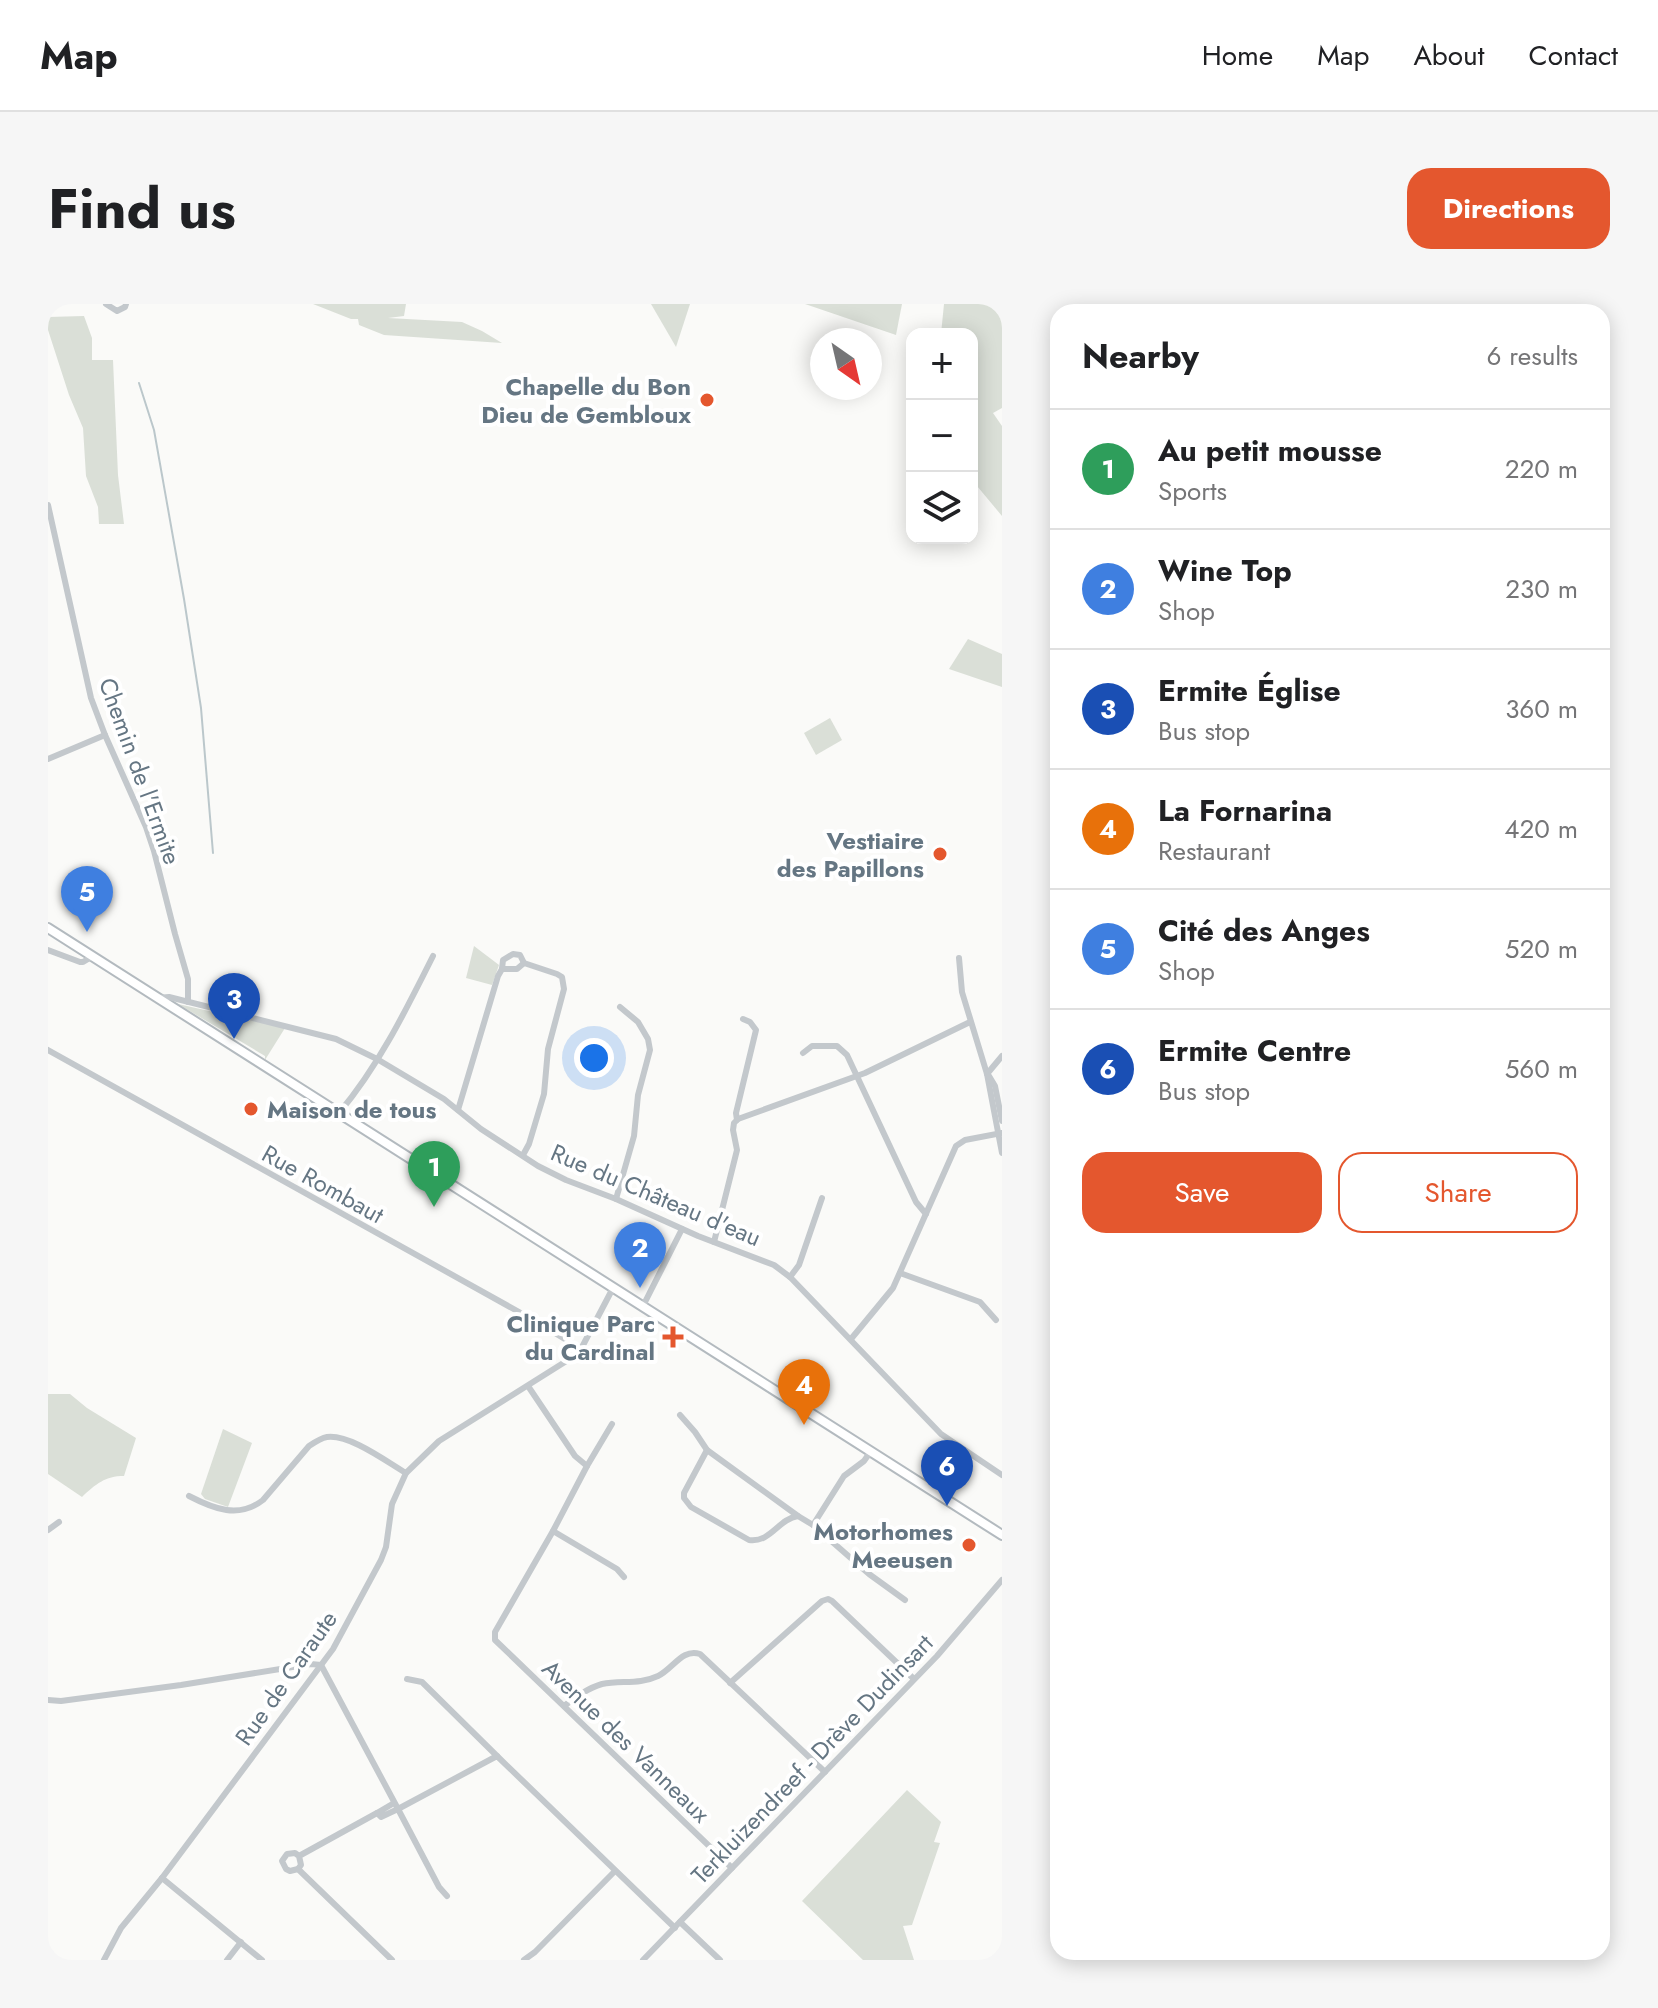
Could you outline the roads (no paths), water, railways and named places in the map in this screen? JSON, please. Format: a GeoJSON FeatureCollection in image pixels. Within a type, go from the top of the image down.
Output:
{"type":"FeatureCollection","features":[{"type":"Feature","properties":{"kind":"main road"},"geometry":{"type":"LineString","coordinates":[[48,928],[1002,1535]]}},
{"type":"Feature","properties":{"kind":"street"},"geometry":{"type":"LineString","coordinates":[[106,304],[117,311],[126,304]]}},
{"type":"Feature","properties":{"kind":"street","name":"Chemin de l'Ermite"},"geometry":{"type":"LineString","coordinates":[[48,505],[91,698],[154,851],[188,979],[188,1002]]}},
{"type":"Feature","properties":{"kind":"street"},"geometry":{"type":"LineString","coordinates":[[48,759],[105,735]]}},
{"type":"Feature","properties":{"kind":"street"},"geometry":{"type":"LineString","coordinates":[[64,956],[75,945]]}},
{"type":"Feature","properties":{"kind":"street"},"geometry":{"type":"LineString","coordinates":[[48,950],[83,962],[93,956]]}},
{"type":"Feature","properties":{"kind":"street"},"geometry":{"type":"LineString","coordinates":[[458,1110],[503,960],[513,954],[520,955],[524,963],[562,977],[564,989],[548,1049],[544,1094],[523,1155]]}},
{"type":"Feature","properties":{"kind":"street"},"geometry":{"type":"LineString","coordinates":[[339,1113],[377,1059],[433,956]]}},
{"type":"Feature","properties":{"kind":"street"},"geometry":{"type":"LineString","coordinates":[[959,958],[962,992],[1000,1124],[1002,1153]]}},
{"type":"Feature","properties":{"kind":"street"},"geometry":{"type":"LineString","coordinates":[[502,969],[517,969],[524,963]]}},
{"type":"Feature","properties":{"kind":"street","name":"Rue du Château d'eau"},"geometry":{"type":"LineString","coordinates":[[157,998],[169,997],[336,1039],[377,1059],[444,1099],[481,1129],[538,1166],[774,1265],[790,1277],[941,1434],[1002,1475]]}},
{"type":"Feature","properties":{"kind":"street"},"geometry":{"type":"LineString","coordinates":[[616,1199],[634,1136],[638,1095],[650,1050],[648,1039],[638,1022],[620,1007]]}},
{"type":"Feature","properties":{"kind":"street"},"geometry":{"type":"LineString","coordinates":[[739,1118],[736,1113],[756,1030],[743,1019]]}},
{"type":"Feature","properties":{"kind":"street"},"geometry":{"type":"LineString","coordinates":[[714,1242],[737,1150],[733,1130],[739,1118],[856,1077],[970,1022]]}},
{"type":"Feature","properties":{"kind":"street"},"geometry":{"type":"LineString","coordinates":[[803,1053],[812,1046],[837,1046],[847,1055],[916,1202],[926,1214]]}},
{"type":"Feature","properties":{"kind":"street","name":"Rue Rombaut"},"geometry":{"type":"LineString","coordinates":[[48,1050],[581,1349]]}},
{"type":"Feature","properties":{"kind":"street"},"geometry":{"type":"LineString","coordinates":[[987,1074],[1002,1056]]}},
{"type":"Feature","properties":{"kind":"street"},"geometry":{"type":"LineString","coordinates":[[851,1339],[893,1288],[956,1146],[965,1140],[1000,1134]]}},
{"type":"Feature","properties":{"kind":"street"},"geometry":{"type":"LineString","coordinates":[[790,1277],[799,1265],[822,1198]]}},
{"type":"Feature","properties":{"kind":"street"},"geometry":{"type":"LineString","coordinates":[[643,1306],[682,1229]]}},
{"type":"Feature","properties":{"kind":"street"},"geometry":{"type":"LineString","coordinates":[[900,1273],[980,1302],[996,1320]]}},
{"type":"Feature","properties":{"kind":"street","name":"Rue de Caraute"},"geometry":{"type":"LineString","coordinates":[[104,1960],[121,1928],[333,1649],[381,1560],[386,1547],[392,1504],[406,1473],[439,1441],[576,1355],[613,1288]]}},
{"type":"Feature","properties":{"kind":"street"},"geometry":{"type":"LineString","coordinates":[[528,1386],[575,1456],[587,1466]]}},
{"type":"Feature","properties":{"kind":"street"},"geometry":{"type":"LineString","coordinates":[[680,1415],[707,1450],[813,1525],[869,1574],[905,1600]]}},
{"type":"Feature","properties":{"kind":"street"},"geometry":{"type":"LineString","coordinates":[[612,1424],[553,1531],[617,1569],[624,1577]]}},
{"type":"Feature","properties":{"kind":"street"},"geometry":{"type":"LineString","coordinates":[[189,1496],[233,1512],[255,1507],[309,1446],[328,1437],[351,1441],[406,1473]]}},
{"type":"Feature","properties":{"kind":"street"},"geometry":{"type":"LineString","coordinates":[[707,1450],[684,1493],[691,1507],[755,1541],[761,1541],[791,1517],[798,1516]]}},
{"type":"Feature","properties":{"kind":"street"},"geometry":{"type":"LineString","coordinates":[[813,1525],[844,1476],[864,1461],[871,1451]]}},
{"type":"Feature","properties":{"kind":"street"},"geometry":{"type":"LineString","coordinates":[[48,1530],[59,1522]]}},
{"type":"Feature","properties":{"kind":"street","name":"Avenue des Vanneaux"},"geometry":{"type":"LineString","coordinates":[[553,1531],[495,1632],[495,1640],[732,1868]]}},
{"type":"Feature","properties":{"kind":"street","name":"Terkluizendreef - Drève Dudinsart"},"geometry":{"type":"LineString","coordinates":[[643,1960],[953,1638],[1002,1580]]}},
{"type":"Feature","properties":{"kind":"street"},"geometry":{"type":"LineString","coordinates":[[730,1683],[828,1599],[914,1679]]}},
{"type":"Feature","properties":{"kind":"street"},"geometry":{"type":"LineString","coordinates":[[564,1706],[581,1693],[605,1683],[633,1683],[655,1677],[691,1652],[700,1654],[825,1772]]}},
{"type":"Feature","properties":{"kind":"street"},"geometry":{"type":"LineString","coordinates":[[48,1700],[61,1701],[321,1665],[439,1887],[447,1896]]}},
{"type":"Feature","properties":{"kind":"street"},"geometry":{"type":"LineString","coordinates":[[407,1679],[422,1682],[615,1871],[720,1960]]}},
{"type":"Feature","properties":{"kind":"street"},"geometry":{"type":"LineString","coordinates":[[299,1856],[377,1813],[384,1817],[396,1806],[497,1756]]}},
{"type":"Feature","properties":{"kind":"street"},"geometry":{"type":"LineString","coordinates":[[287,1854],[299,1856],[301,1865],[298,1869],[286,1869],[282,1861],[287,1854]]}},
{"type":"Feature","properties":{"kind":"street"},"geometry":{"type":"LineString","coordinates":[[298,1869],[392,1960]]}},
{"type":"Feature","properties":{"kind":"street"},"geometry":{"type":"LineString","coordinates":[[524,1960],[615,1871]]}},
{"type":"Feature","properties":{"kind":"street"},"geometry":{"type":"LineString","coordinates":[[162,1878],[262,1960]]}},
{"type":"Feature","properties":{"kind":"street"},"geometry":{"type":"LineString","coordinates":[[227,1960],[241,1942]]}},
{"type":"Feature","properties":{"kind":"waterway"},"geometry":{"type":"LineString","coordinates":[[139,383],[154,430],[184,599],[201,708],[213,853]]}},
{"type":"Feature","properties":{"kind":"place","name":"Chapelle du Bon Dieu de Gembloux"},"geometry":{"type":"Point","coordinates":[707,400]}},
{"type":"Feature","properties":{"kind":"place","name":"Vestiaire des Papillons"},"geometry":{"type":"Point","coordinates":[940,854]}},
{"type":"Feature","properties":{"kind":"place","name":"Cité des Anges"},"geometry":{"type":"Point","coordinates":[87,932]}},
{"type":"Feature","properties":{"kind":"place","name":"Ermite Église"},"geometry":{"type":"Point","coordinates":[234,1039]}},
{"type":"Feature","properties":{"kind":"place","name":"Maison de tous"},"geometry":{"type":"Point","coordinates":[251,1109]}},
{"type":"Feature","properties":{"kind":"place","name":"Au petit mousse"},"geometry":{"type":"Point","coordinates":[434,1207]}},
{"type":"Feature","properties":{"kind":"place","name":"Wine Top"},"geometry":{"type":"Point","coordinates":[640,1288]}},
{"type":"Feature","properties":{"kind":"place","name":"Clinique Parc du Cardinal"},"geometry":{"type":"Point","coordinates":[673,1337]}},
{"type":"Feature","properties":{"kind":"place","name":"La Fornarina"},"geometry":{"type":"Point","coordinates":[804,1425]}},
{"type":"Feature","properties":{"kind":"place","name":"Ermite Centre"},"geometry":{"type":"Point","coordinates":[947,1506]}},
{"type":"Feature","properties":{"kind":"place","name":"Motorhomes Meeusen"},"geometry":{"type":"Point","coordinates":[969,1545]}}]}
